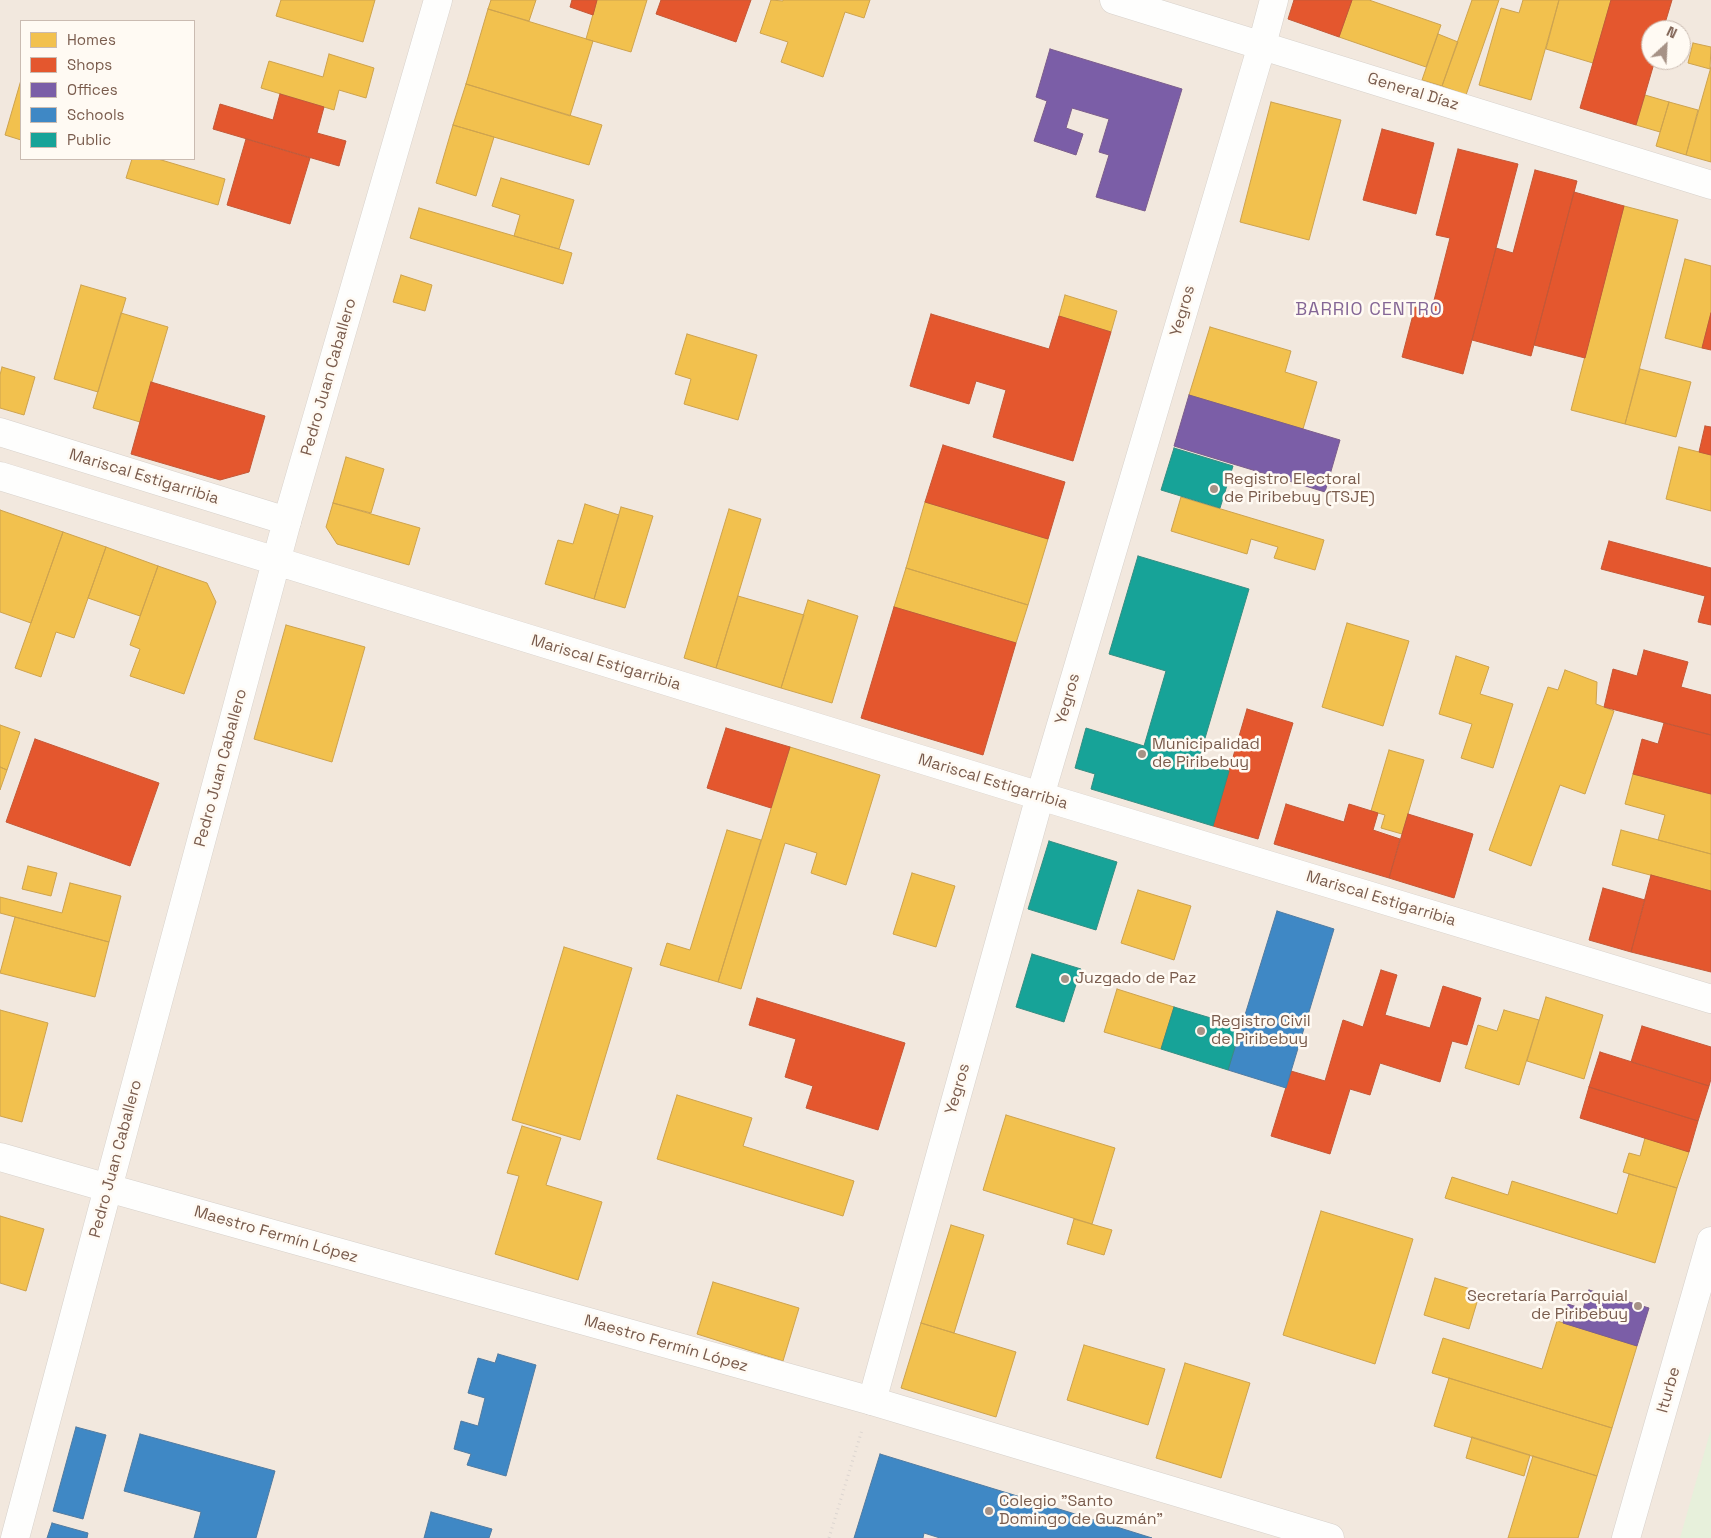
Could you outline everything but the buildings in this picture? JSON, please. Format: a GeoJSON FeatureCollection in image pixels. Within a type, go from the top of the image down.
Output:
{"type":"FeatureCollection","features":[{"type":"Feature","properties":{"kind":"street","name":"Pedro Juan Caballero"},"geometry":{"type":"LineString","coordinates":[[15,1538],[287,521],[438,0]]}},
{"type":"Feature","properties":{"kind":"street","name":"General Díaz"},"geometry":{"type":"LineString","coordinates":[[1114,0],[1711,185]]}},
{"type":"Feature","properties":{"kind":"street","name":"Yegros"},"geometry":{"type":"LineString","coordinates":[[872,1401],[1040,796],[1274,0]]}},
{"type":"Feature","properties":{"kind":"street","name":"Mariscal Estigarribia"},"geometry":{"type":"LineString","coordinates":[[0,432],[287,521]]}},
{"type":"Feature","properties":{"kind":"street","name":"Mariscal Estigarribia"},"geometry":{"type":"LineString","coordinates":[[0,476],[1040,796],[1711,999]]}},
{"type":"Feature","properties":{"kind":"street","name":"Maestro Fermín López"},"geometry":{"type":"LineString","coordinates":[[0,1157],[872,1401],[1330,1538]]}},
{"type":"Feature","properties":{"kind":"street","name":"Iturbe"},"geometry":{"type":"LineString","coordinates":[[1626,1538],[1711,1241]]}},
{"type":"Feature","properties":{"kind":"path"},"geometry":{"type":"LineString","coordinates":[[829,1538],[872,1401]]}},
{"type":"Feature","properties":{"kind":"shaded area"},"geometry":{"type":"Polygon","coordinates":[[[0,0],[1711,0],[1711,1538],[0,1538],[0,0]]]}},
{"type":"Feature","properties":{"kind":"green space"},"geometry":{"type":"Polygon","coordinates":[[[1711,1429],[1711,1538],[1680,1538],[1711,1429]]]}},
{"type":"Feature","properties":{"kind":"place","name":"Registro Electoral de Piribebuy (TSJE)"},"geometry":{"type":"Point","coordinates":[1214,489]}},
{"type":"Feature","properties":{"kind":"place","name":"Municipalidad de Piribebuy"},"geometry":{"type":"Point","coordinates":[1142,754]}},
{"type":"Feature","properties":{"kind":"place","name":"Juzgado de Paz"},"geometry":{"type":"Point","coordinates":[1065,979]}},
{"type":"Feature","properties":{"kind":"place","name":"Registro Civil de Piribebuy"},"geometry":{"type":"Point","coordinates":[1201,1031]}},
{"type":"Feature","properties":{"kind":"place","name":"Secretaría Parroquial de Piribebuy"},"geometry":{"type":"Point","coordinates":[1638,1306]}},
{"type":"Feature","properties":{"kind":"place","name":"Colegio \"Santo Domingo de Guzmán\""},"geometry":{"type":"Point","coordinates":[989,1511]}},
{"type":"Feature","properties":{"kind":"district","name":"BARRIO CENTRO"},"geometry":{"type":"Point","coordinates":[1369,310]}}]}
